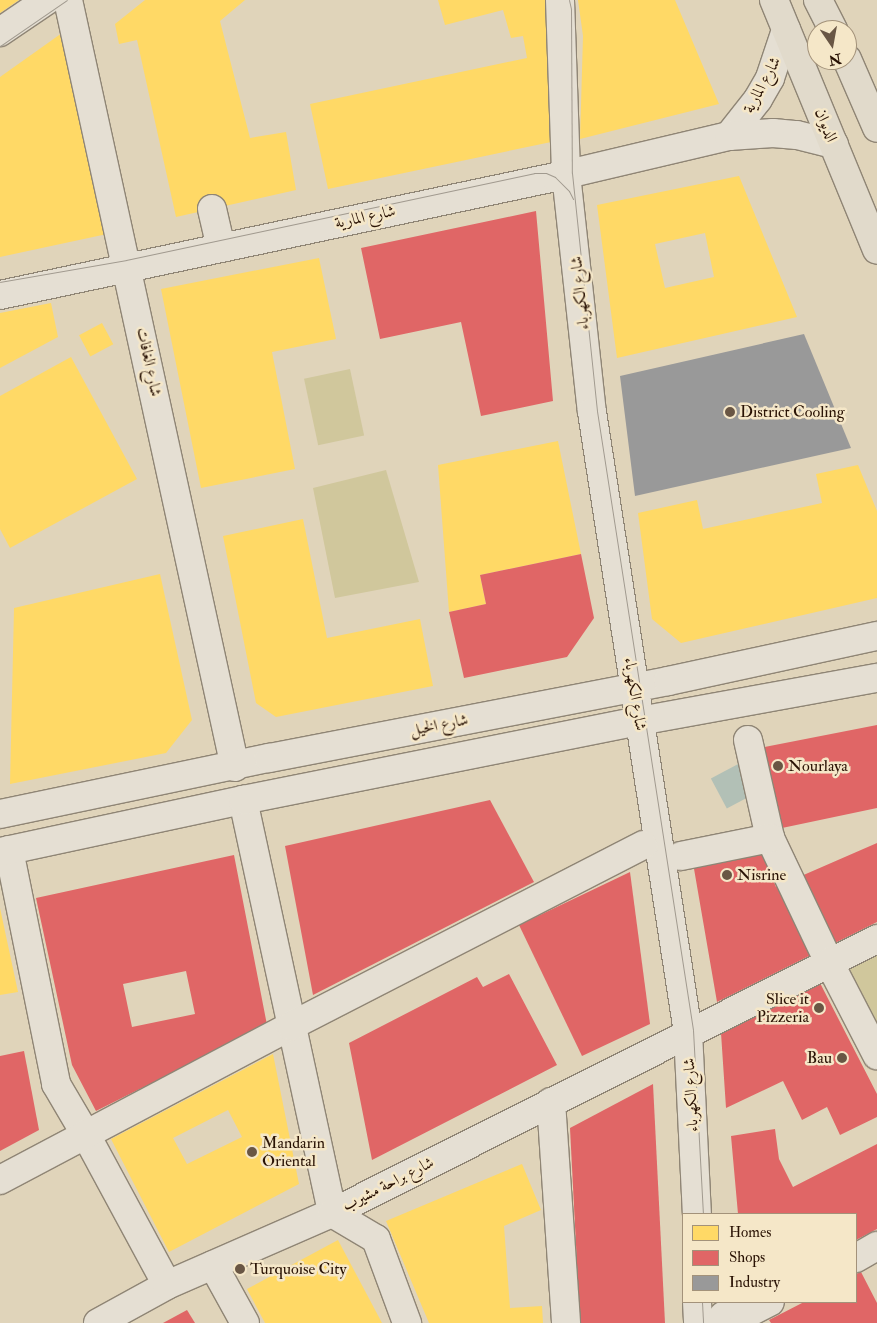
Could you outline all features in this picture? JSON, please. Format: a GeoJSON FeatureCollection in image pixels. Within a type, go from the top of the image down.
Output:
{"type":"FeatureCollection","features":[{"type":"Feature","properties":{"kind":"main road","name":"الديوان"},"geometry":{"type":"LineString","coordinates":[[774,0],[877,250]]}},
{"type":"Feature","properties":{"kind":"main road"},"geometry":{"type":"LineString","coordinates":[[818,0],[828,20]]}},
{"type":"Feature","properties":{"kind":"main road"},"geometry":{"type":"LineString","coordinates":[[852,70],[877,128]]}},
{"type":"Feature","properties":{"kind":"street"},"geometry":{"type":"LineString","coordinates":[[0,32],[47,0]]}},
{"type":"Feature","properties":{"kind":"street","name":"شارع الغافات"},"geometry":{"type":"LineString","coordinates":[[68,0],[128,268],[235,766]]}},
{"type":"Feature","properties":{"kind":"street","name":"شارع الكهرباء"},"geometry":{"type":"LineString","coordinates":[[560,0],[566,174],[592,412],[688,1032],[697,1213]]}},
{"type":"Feature","properties":{"kind":"street","name":"شارع المارية"},"geometry":{"type":"LineString","coordinates":[[729,136],[758,99],[770,78],[786,30]]}},
{"type":"Feature","properties":{"kind":"street","name":"شارع المارية"},"geometry":{"type":"LineString","coordinates":[[0,295],[566,174],[729,136],[773,133],[797,135],[834,144]]}},
{"type":"Feature","properties":{"kind":"street"},"geometry":{"type":"LineString","coordinates":[[212,209],[220,248]]}},
{"type":"Feature","properties":{"kind":"street","name":"شارع الخيل"},"geometry":{"type":"LineString","coordinates":[[0,814],[269,758],[634,688],[877,636]]}},
{"type":"Feature","properties":{"kind":"street"},"geometry":{"type":"LineString","coordinates":[[167,1285],[86,1135],[56,1084],[4,851],[243,800],[640,721],[877,678]]}},
{"type":"Feature","properties":{"kind":"street"},"geometry":{"type":"LineString","coordinates":[[226,726],[269,758]]}},
{"type":"Feature","properties":{"kind":"street"},"geometry":{"type":"LineString","coordinates":[[748,740],[770,838],[829,962],[877,1055]]}},
{"type":"Feature","properties":{"kind":"street","name":"شارع براحة مشيرب"},"geometry":{"type":"LineString","coordinates":[[243,800],[332,1213],[688,1032],[877,939]]}},
{"type":"Feature","properties":{"kind":"street"},"geometry":{"type":"LineString","coordinates":[[681,856],[770,838]]}},
{"type":"Feature","properties":{"kind":"street"},"geometry":{"type":"LineString","coordinates":[[0,1180],[291,1026],[642,845]]}},
{"type":"Feature","properties":{"kind":"street"},"geometry":{"type":"LineString","coordinates":[[551,1102],[566,1323]]}},
{"type":"Feature","properties":{"kind":"street"},"geometry":{"type":"LineString","coordinates":[[98,1323],[167,1285],[332,1213],[376,1239],[407,1323]]}},
{"type":"Feature","properties":{"kind":"street"},"geometry":{"type":"LineString","coordinates":[[857,1257],[877,1246]]}},
{"type":"Feature","properties":{"kind":"street"},"geometry":{"type":"LineString","coordinates":[[213,1265],[245,1323]]}},
{"type":"Feature","properties":{"kind":"street"},"geometry":{"type":"LineString","coordinates":[[700,1303],[728,1319],[768,1303]]}},
{"type":"Feature","properties":{"kind":"shaded area"},"geometry":{"type":"Polygon","coordinates":[[[350,369],[364,436],[318,445],[304,379],[350,369]]]}},
{"type":"Feature","properties":{"kind":"shaded area"},"geometry":{"type":"Polygon","coordinates":[[[386,470],[419,582],[335,598],[313,488],[386,470]]]}},
{"type":"Feature","properties":{"kind":"shaded area"},"geometry":{"type":"Polygon","coordinates":[[[740,763],[756,793],[727,809],[711,778],[740,763]]]}},
{"type":"Feature","properties":{"kind":"shaded area"},"geometry":{"type":"Polygon","coordinates":[[[877,939],[877,1021],[863,1028],[829,962],[877,939]]]}},
{"type":"Feature","properties":{"kind":"building: Homes"},"geometry":{"type":"Polygon","coordinates":[[[0,0],[19,0],[0,13],[0,0]]]}},
{"type":"Feature","properties":{"kind":"building: Homes"},"geometry":{"type":"Polygon","coordinates":[[[145,0],[245,0],[220,21],[250,138],[286,132],[296,190],[176,217],[137,40],[119,44],[115,24],[145,0]]]}},
{"type":"Feature","properties":{"kind":"building: Homes"},"geometry":{"type":"Polygon","coordinates":[[[438,0],[550,0],[556,141],[328,189],[310,104],[527,58],[523,36],[511,38],[503,10],[445,25],[438,0]]]}},
{"type":"Feature","properties":{"kind":"building: Homes"},"geometry":{"type":"Polygon","coordinates":[[[578,0],[675,0],[719,104],[580,139],[583,36],[578,0]]]}},
{"type":"Feature","properties":{"kind":"building: Homes"},"geometry":{"type":"Polygon","coordinates":[[[62,33],[107,234],[0,257],[0,77],[62,33]]]}},
{"type":"Feature","properties":{"kind":"building: Homes"},"geometry":{"type":"Polygon","coordinates":[[[739,176],[797,317],[617,358],[597,205],[739,176]],[[705,233],[655,244],[665,288],[714,277],[705,233]]]}},
{"type":"Feature","properties":{"kind":"building: Homes"},"geometry":{"type":"Polygon","coordinates":[[[319,258],[336,339],[272,352],[295,469],[201,488],[161,289],[319,258]]]}},
{"type":"Feature","properties":{"kind":"building: Homes"},"geometry":{"type":"Polygon","coordinates":[[[51,303],[58,337],[0,368],[0,313],[51,303]]]}},
{"type":"Feature","properties":{"kind":"building: Homes"},"geometry":{"type":"Polygon","coordinates":[[[102,323],[113,344],[90,356],[79,335],[102,323]]]}},
{"type":"Feature","properties":{"kind":"building: Homes"},"geometry":{"type":"Polygon","coordinates":[[[71,357],[137,479],[10,548],[0,529],[0,396],[71,357]]]}},
{"type":"Feature","properties":{"kind":"building: Homes"},"geometry":{"type":"Polygon","coordinates":[[[558,441],[581,554],[480,575],[486,604],[449,612],[438,465],[558,441]]]}},
{"type":"Feature","properties":{"kind":"building: Homes"},"geometry":{"type":"Polygon","coordinates":[[[858,465],[877,511],[877,598],[681,643],[652,619],[638,513],[697,500],[703,529],[822,503],[816,474],[858,465]]]}},
{"type":"Feature","properties":{"kind":"building: Homes"},"geometry":{"type":"Polygon","coordinates":[[[303,519],[327,638],[420,619],[433,686],[276,717],[256,703],[223,536],[303,519]]]}},
{"type":"Feature","properties":{"kind":"building: Homes"},"geometry":{"type":"Polygon","coordinates":[[[160,574],[192,720],[166,753],[10,784],[14,608],[160,574]]]}},
{"type":"Feature","properties":{"kind":"building: Homes"},"geometry":{"type":"Polygon","coordinates":[[[0,908],[18,992],[0,995],[0,908]]]}},
{"type":"Feature","properties":{"kind":"building: Homes","name":"Mandarin Oriental"},"geometry":{"type":"Polygon","coordinates":[[[273,1054],[299,1184],[169,1252],[111,1139],[273,1054]],[[228,1110],[173,1138],[187,1164],[242,1137],[228,1110]]]}},
{"type":"Feature","properties":{"kind":"building: Homes"},"geometry":{"type":"Polygon","coordinates":[[[522,1164],[541,1210],[504,1226],[510,1308],[542,1306],[543,1323],[429,1323],[386,1221],[522,1164]]]}},
{"type":"Feature","properties":{"kind":"building: Homes"},"geometry":{"type":"Polygon","coordinates":[[[338,1240],[382,1323],[265,1323],[247,1289],[338,1240]]]}},
{"type":"Feature","properties":{"kind":"building: Shops"},"geometry":{"type":"Polygon","coordinates":[[[536,211],[553,401],[481,416],[461,322],[380,339],[361,248],[536,211]]]}},
{"type":"Feature","properties":{"kind":"building: Shops"},"geometry":{"type":"Polygon","coordinates":[[[581,554],[594,618],[567,657],[464,678],[449,612],[486,604],[480,575],[581,554]]]}},
{"type":"Feature","properties":{"kind":"building: Shops"},"geometry":{"type":"Polygon","coordinates":[[[877,725],[877,808],[782,828],[759,748],[877,725]]]}},
{"type":"Feature","properties":{"kind":"building: Shops"},"geometry":{"type":"Polygon","coordinates":[[[490,800],[534,882],[313,995],[285,846],[490,800]]]}},
{"type":"Feature","properties":{"kind":"building: Shops"},"geometry":{"type":"Polygon","coordinates":[[[877,843],[877,922],[717,1002],[693,863],[760,848],[776,887],[877,843]]]}},
{"type":"Feature","properties":{"kind":"building: Shops"},"geometry":{"type":"Polygon","coordinates":[[[234,855],[267,1025],[96,1111],[72,1065],[36,898],[234,855]],[[186,971],[123,984],[132,1027],[195,1014],[186,971]]]}},
{"type":"Feature","properties":{"kind":"building: Shops"},"geometry":{"type":"Polygon","coordinates":[[[630,872],[650,1024],[582,1056],[519,925],[630,872]]]}},
{"type":"Feature","properties":{"kind":"building: Shops"},"geometry":{"type":"Polygon","coordinates":[[[509,974],[557,1065],[372,1160],[349,1043],[477,977],[483,987],[509,974]]]}},
{"type":"Feature","properties":{"kind":"building: Shops"},"geometry":{"type":"Polygon","coordinates":[[[820,983],[877,1094],[877,1117],[840,1135],[827,1107],[802,1120],[783,1081],[726,1108],[721,1033],[820,983]]]}},
{"type":"Feature","properties":{"kind":"building: Shops"},"geometry":{"type":"Polygon","coordinates":[[[24,1051],[39,1130],[0,1151],[0,1056],[24,1051]]]}},
{"type":"Feature","properties":{"kind":"building: Shops"},"geometry":{"type":"Polygon","coordinates":[[[653,1084],[665,1323],[580,1323],[570,1128],[653,1084]]]}},
{"type":"Feature","properties":{"kind":"building: Shops"},"geometry":{"type":"Polygon","coordinates":[[[775,1129],[779,1159],[793,1187],[877,1144],[877,1229],[857,1239],[857,1213],[738,1213],[731,1136],[775,1129]]]}},
{"type":"Feature","properties":{"kind":"building: Shops"},"geometry":{"type":"Polygon","coordinates":[[[861,1272],[877,1303],[877,1323],[771,1323],[769,1320],[802,1303],[857,1303],[857,1274],[861,1272]]]}},
{"type":"Feature","properties":{"kind":"building: Shops"},"geometry":{"type":"Polygon","coordinates":[[[187,1310],[195,1323],[163,1323],[187,1310]]]}},
{"type":"Feature","properties":{"kind":"building: Industry","name":"District Cooling"},"geometry":{"type":"Polygon","coordinates":[[[804,334],[851,448],[635,496],[620,376],[804,334]]]}},
{"type":"Feature","properties":{"kind":"tram line"},"geometry":{"type":"LineString","coordinates":[[0,46],[67,0]]}},
{"type":"Feature","properties":{"kind":"tram line"},"geometry":{"type":"LineString","coordinates":[[569,0],[571,9],[572,173],[597,411],[693,1030],[703,1213]]}},
{"type":"Feature","properties":{"kind":"tram line"},"geometry":{"type":"LineString","coordinates":[[0,282],[126,260],[534,173],[546,173],[555,177],[569,191],[573,199]]}},
{"type":"Feature","properties":{"kind":"tram line"},"geometry":{"type":"LineString","coordinates":[[702,1303],[703,1323]]}},
{"type":"Feature","properties":{"kind":"place","name":"District Cooling"},"geometry":{"type":"Point","coordinates":[730,412]}},
{"type":"Feature","properties":{"kind":"place","name":"Nourlaya"},"geometry":{"type":"Point","coordinates":[778,766]}},
{"type":"Feature","properties":{"kind":"place","name":"Nisrine"},"geometry":{"type":"Point","coordinates":[727,875]}},
{"type":"Feature","properties":{"kind":"place","name":"Slice it Pizzeria"},"geometry":{"type":"Point","coordinates":[819,1008]}},
{"type":"Feature","properties":{"kind":"place","name":"Bau"},"geometry":{"type":"Point","coordinates":[842,1058]}},
{"type":"Feature","properties":{"kind":"place","name":"Mandarin Oriental"},"geometry":{"type":"Point","coordinates":[252,1152]}},
{"type":"Feature","properties":{"kind":"place","name":"Turquoise City"},"geometry":{"type":"Point","coordinates":[240,1269]}}]}
